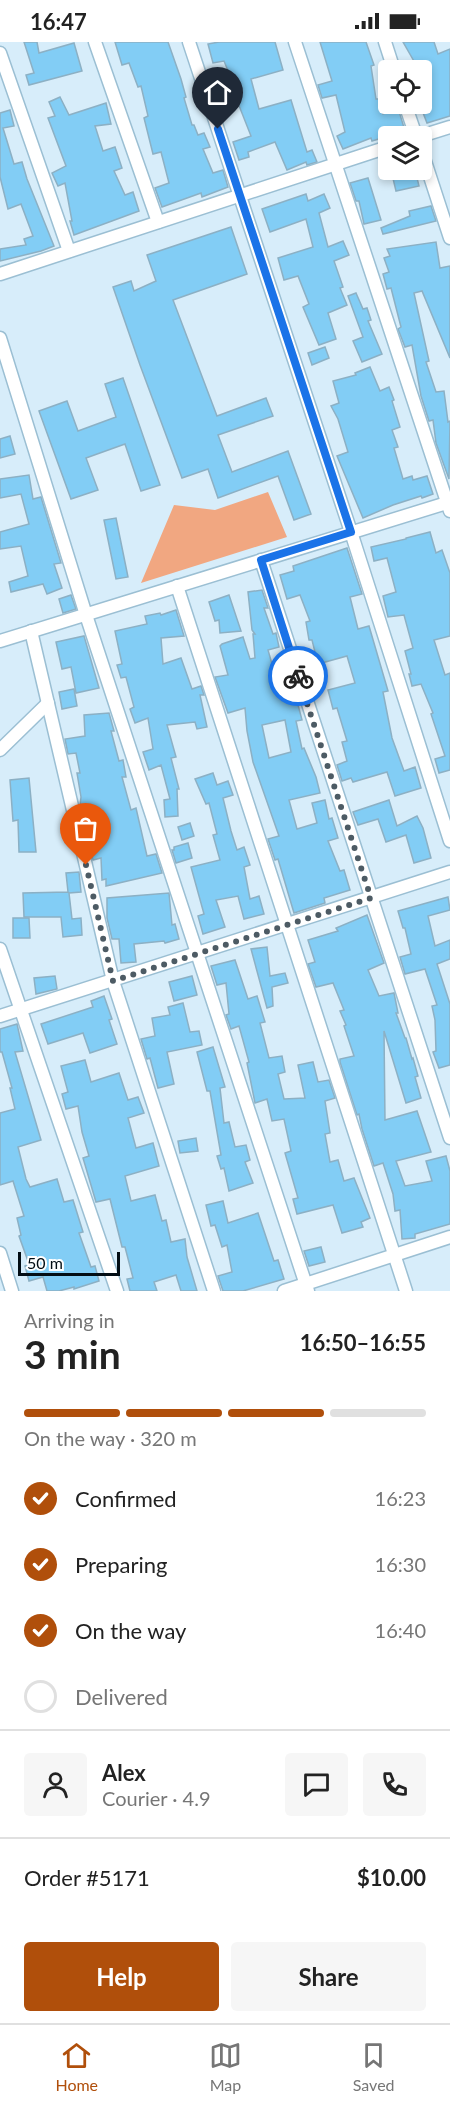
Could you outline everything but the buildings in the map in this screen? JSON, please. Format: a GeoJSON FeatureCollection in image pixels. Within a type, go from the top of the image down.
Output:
{"type":"FeatureCollection","features":[{"type":"Feature","properties":{"kind":"street"},"geometry":{"type":"LineString","coordinates":[[95,42],[158,222]]}},
{"type":"Feature","properties":{"kind":"street"},"geometry":{"type":"LineString","coordinates":[[189,42],[351,532],[450,841]]}},
{"type":"Feature","properties":{"kind":"street"},"geometry":{"type":"LineString","coordinates":[[0,641],[351,532],[449,505],[295,42]]}},
{"type":"Feature","properties":{"kind":"street"},"geometry":{"type":"LineString","coordinates":[[385,42],[391,60]]}},
{"type":"Feature","properties":{"kind":"street"},"geometry":{"type":"LineString","coordinates":[[0,53],[69,251]]}},
{"type":"Feature","properties":{"kind":"street"},"geometry":{"type":"LineString","coordinates":[[432,133],[450,128]]}},
{"type":"Feature","properties":{"kind":"street"},"geometry":{"type":"LineString","coordinates":[[0,274],[378,150]]}},
{"type":"Feature","properties":{"kind":"street"},"geometry":{"type":"LineString","coordinates":[[431,180],[450,238]]}},
{"type":"Feature","properties":{"kind":"street"},"geometry":{"type":"LineString","coordinates":[[0,338],[86,615],[307,1288]]}},
{"type":"Feature","properties":{"kind":"street"},"geometry":{"type":"LineString","coordinates":[[261,560],[450,1138]]}},
{"type":"Feature","properties":{"kind":"street"},"geometry":{"type":"LineString","coordinates":[[177,586],[406,1291]]}},
{"type":"Feature","properties":{"kind":"street"},"geometry":{"type":"LineString","coordinates":[[31,631],[113,981],[214,1291]]}},
{"type":"Feature","properties":{"kind":"street"},"geometry":{"type":"LineString","coordinates":[[0,750],[48,703]]}},
{"type":"Feature","properties":{"kind":"street"},"geometry":{"type":"LineString","coordinates":[[0,1016],[450,872]]}},
{"type":"Feature","properties":{"kind":"street"},"geometry":{"type":"LineString","coordinates":[[0,949],[117,1291]]}},
{"type":"Feature","properties":{"kind":"street"},"geometry":{"type":"LineString","coordinates":[[284,1291],[307,1288],[394,1255],[450,1237]]}},
{"type":"Feature","properties":{"kind":"street"},"geometry":{"type":"LineString","coordinates":[[0,1253],[12,1291]]}},
{"type":"Feature","properties":{"kind":"shaded area"},"geometry":{"type":"Polygon","coordinates":[[[268,492],[287,537],[141,583],[174,505],[215,510],[268,492]]]}},
{"type":"Feature","properties":{"kind":"way so far"},"geometry":{"type":"LineString","coordinates":[[86,865],[113,981],[371,898],[298,676]]}},
{"type":"Feature","properties":{"kind":"route"},"geometry":{"type":"LineString","coordinates":[[218,129],[351,532],[261,560],[298,676]]}}]}
